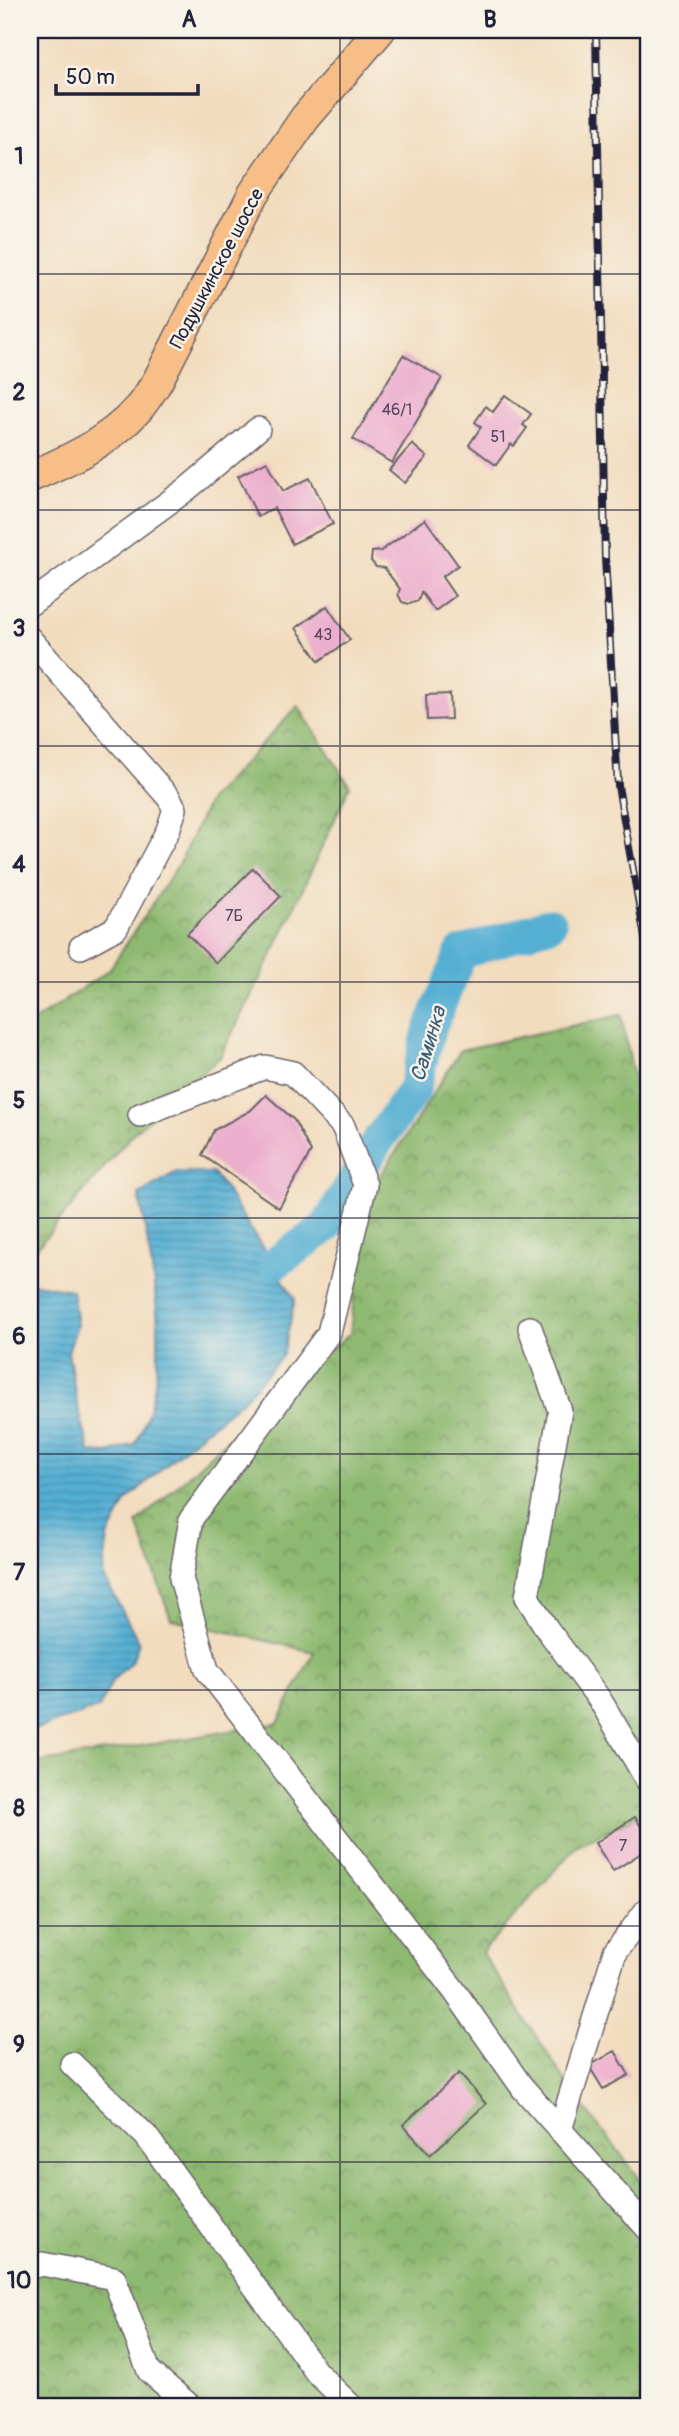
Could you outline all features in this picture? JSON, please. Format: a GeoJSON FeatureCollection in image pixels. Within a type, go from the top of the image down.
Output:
{"type":"FeatureCollection","features":[{"type":"Feature","properties":{"kind":"main road","name":"Подушкинское шоссе"},"geometry":{"type":"LineString","coordinates":[[30,477],[75,457],[108,436],[138,410],[157,382],[254,194],[305,118],[380,30]]}},
{"type":"Feature","properties":{"kind":"street"},"geometry":{"type":"LineString","coordinates":[[30,604],[187,489],[258,429]]}},
{"type":"Feature","properties":{"kind":"street"},"geometry":{"type":"LineString","coordinates":[[30,639],[175,809],[168,831],[116,928],[81,947]]}},
{"type":"Feature","properties":{"kind":"street"},"geometry":{"type":"LineString","coordinates":[[140,1115],[265,1067],[293,1073],[343,1126],[365,1185],[329,1333],[191,1520],[181,1578],[207,1670],[453,1989],[522,2087],[649,2230]]}},
{"type":"Feature","properties":{"kind":"street"},"geometry":{"type":"LineString","coordinates":[[530,1328],[560,1411],[527,1597],[547,1629],[600,1700],[649,1783]]}},
{"type":"Feature","properties":{"kind":"street"},"geometry":{"type":"LineString","coordinates":[[560,2130],[615,1952],[649,1906]]}},
{"type":"Feature","properties":{"kind":"street"},"geometry":{"type":"LineString","coordinates":[[72,2064],[146,2136],[317,2373],[351,2406]]}},
{"type":"Feature","properties":{"kind":"street"},"geometry":{"type":"LineString","coordinates":[[30,2267],[42,2264],[114,2278],[149,2371],[190,2406]]}},
{"type":"Feature","properties":{"kind":"green space"},"geometry":{"type":"Polygon","coordinates":[[[298,706],[350,786],[276,947],[220,1057],[132,1134],[30,1256],[30,1024],[109,970],[180,862],[209,800],[298,706]]]}},
{"type":"Feature","properties":{"kind":"green space"},"geometry":{"type":"Polygon","coordinates":[[[621,1015],[649,1153],[649,1810],[577,1845],[482,1953],[575,2096],[649,2190],[649,2406],[30,2406],[30,1764],[278,1723],[314,1652],[171,1619],[137,1523],[304,1368],[350,1334],[364,1202],[461,1050],[621,1015]]]}},
{"type":"Feature","properties":{"kind":"water"},"geometry":{"type":"Polygon","coordinates":[[[176,1172],[212,1173],[224,1187],[295,1299],[283,1355],[244,1399],[127,1500],[108,1537],[103,1575],[139,1642],[132,1661],[112,1681],[99,1708],[30,1731],[30,1287],[32,1283],[72,1290],[77,1326],[68,1352],[77,1403],[90,1452],[108,1453],[135,1444],[148,1415],[158,1353],[155,1289],[139,1194],[176,1172]]]}},
{"type":"Feature","properties":{"kind":"building"},"geometry":{"type":"Polygon","coordinates":[[[403,355],[442,378],[392,463],[353,439],[403,355]]]}},
{"type":"Feature","properties":{"kind":"building"},"geometry":{"type":"Polygon","coordinates":[[[505,395],[531,414],[523,425],[527,428],[496,465],[469,445],[481,427],[475,422],[486,406],[493,412],[505,395]]]}},
{"type":"Feature","properties":{"kind":"building"},"geometry":{"type":"Polygon","coordinates":[[[412,444],[427,457],[405,483],[389,470],[412,444]]]}},
{"type":"Feature","properties":{"kind":"building"},"geometry":{"type":"Polygon","coordinates":[[[267,461],[283,491],[310,478],[333,524],[292,544],[274,508],[258,517],[238,476],[267,461]]]}},
{"type":"Feature","properties":{"kind":"building"},"geometry":{"type":"Polygon","coordinates":[[[425,519],[458,565],[442,577],[455,596],[435,611],[421,592],[418,601],[409,604],[402,602],[398,594],[400,589],[384,568],[376,567],[371,561],[372,552],[381,551],[425,519]]]}},
{"type":"Feature","properties":{"kind":"building"},"geometry":{"type":"Polygon","coordinates":[[[327,606],[350,640],[319,661],[296,628],[327,606]]]}},
{"type":"Feature","properties":{"kind":"building"},"geometry":{"type":"Polygon","coordinates":[[[450,694],[451,719],[427,720],[426,695],[450,694]]]}},
{"type":"Feature","properties":{"kind":"building"},"geometry":{"type":"Polygon","coordinates":[[[253,868],[281,896],[216,963],[187,934],[253,868]]]}},
{"type":"Feature","properties":{"kind":"building"},"geometry":{"type":"Polygon","coordinates":[[[266,1095],[294,1120],[311,1152],[279,1208],[202,1155],[214,1130],[250,1111],[266,1095]]]}},
{"type":"Feature","properties":{"kind":"building"},"geometry":{"type":"Polygon","coordinates":[[[635,1817],[649,1840],[649,1848],[613,1871],[595,1843],[635,1817]]]}},
{"type":"Feature","properties":{"kind":"building"},"geometry":{"type":"Polygon","coordinates":[[[615,2051],[629,2075],[603,2089],[589,2066],[615,2051]]]}},
{"type":"Feature","properties":{"kind":"building"},"geometry":{"type":"Polygon","coordinates":[[[459,2073],[486,2104],[430,2155],[403,2125],[459,2073]]]}},
{"type":"Feature","properties":{"kind":"waterway","name":"Саминка"},"geometry":{"type":"LineString","coordinates":[[274,1264],[326,1227],[375,1145],[414,1090],[429,1031],[461,953],[550,924]]}},
{"type":"Feature","properties":{"kind":"railway"},"geometry":{"type":"LineString","coordinates":[[596,30],[605,558],[618,786],[649,960]]}}]}
